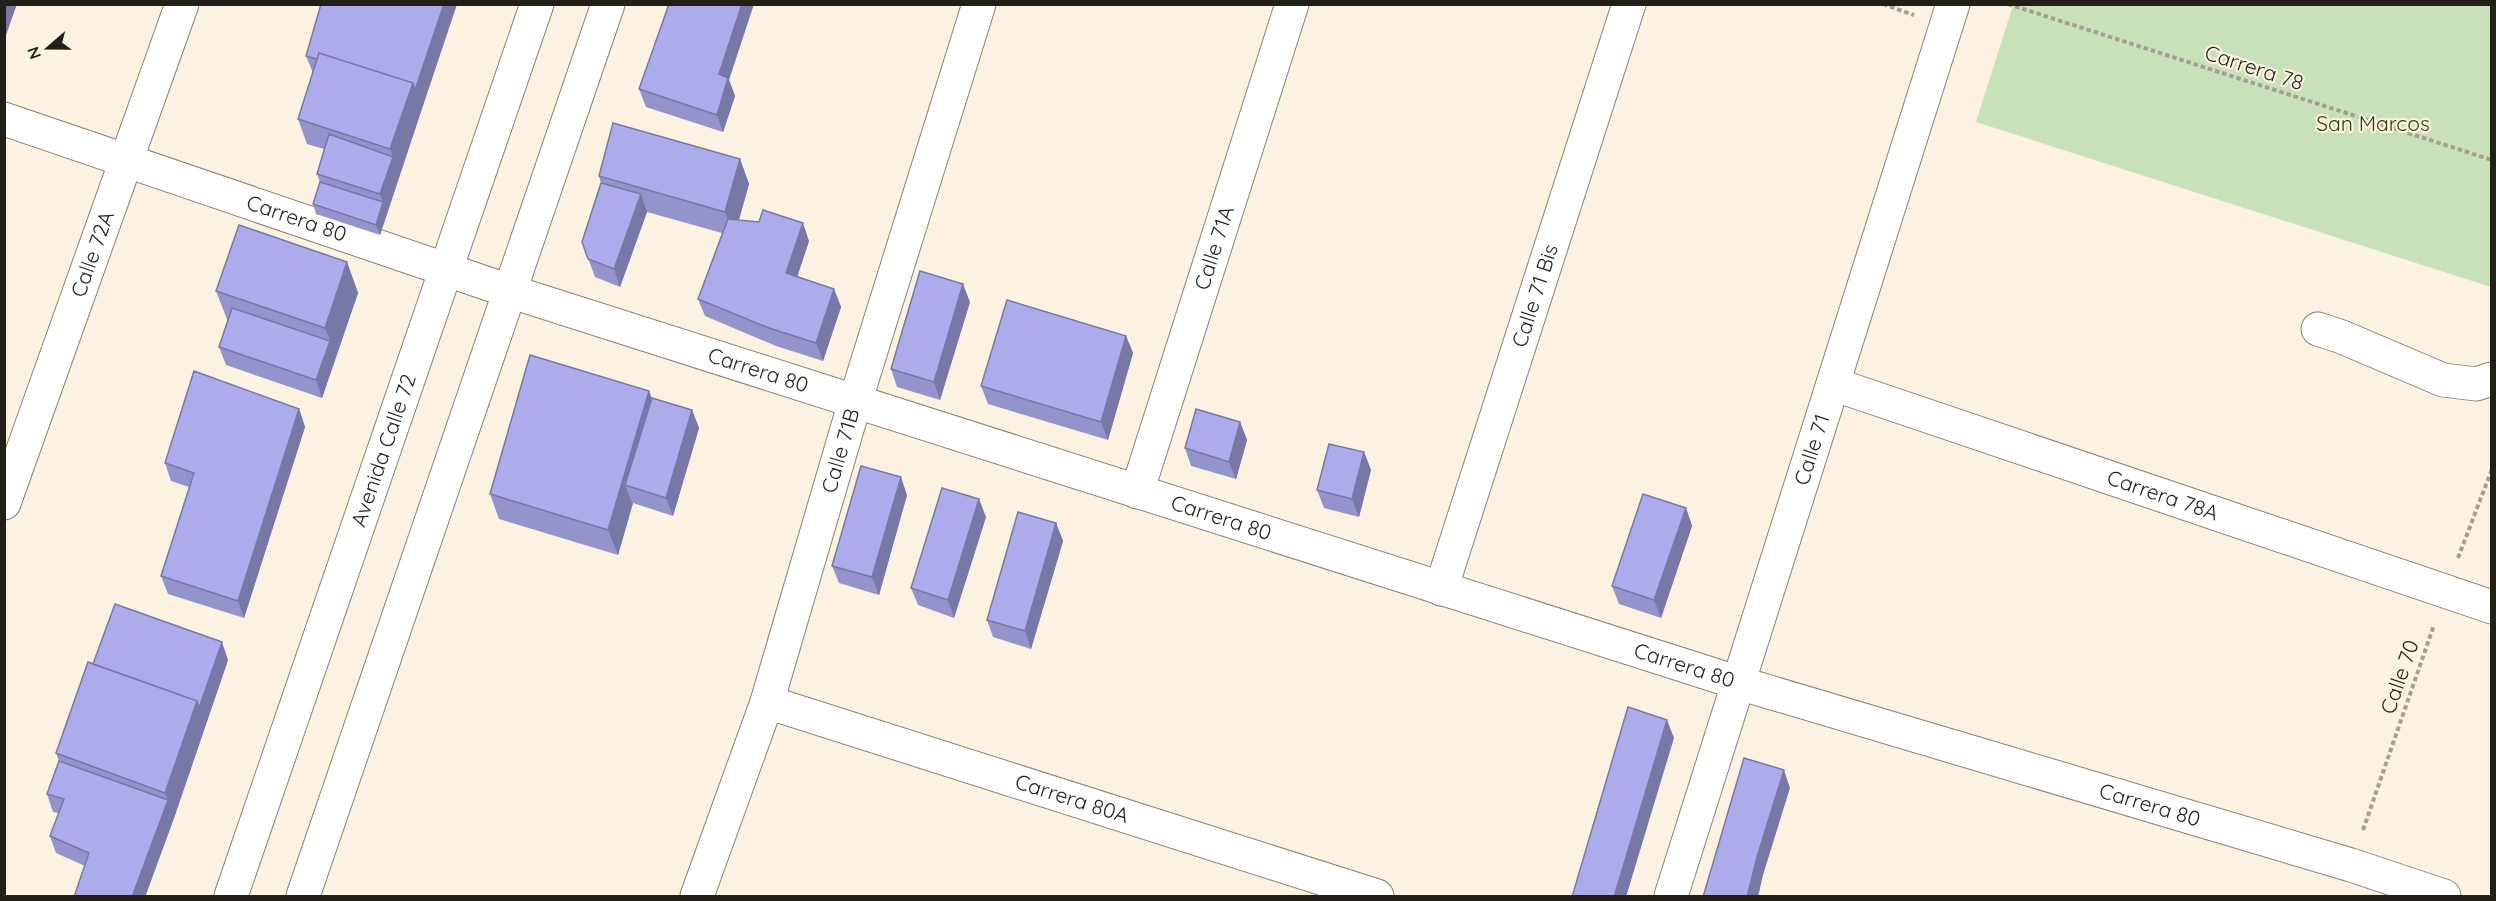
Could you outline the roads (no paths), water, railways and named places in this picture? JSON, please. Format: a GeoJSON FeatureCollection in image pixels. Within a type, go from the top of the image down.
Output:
{"type":"FeatureCollection","features":[{"type":"Feature","properties":{"kind":"street","name":"Calle 72A"},"geometry":{"type":"LineString","coordinates":[[4,503],[182,4]]}},
{"type":"Feature","properties":{"kind":"street","name":"Avenida Calle 72"},"geometry":{"type":"LineString","coordinates":[[231,897],[537,4]]}},
{"type":"Feature","properties":{"kind":"street"},"geometry":{"type":"LineString","coordinates":[[303,897],[608,4]]}},
{"type":"Feature","properties":{"kind":"street","name":"Calle 71B"},"geometry":{"type":"LineString","coordinates":[[698,897],[767,702],[855,402],[979,4]]}},
{"type":"Feature","properties":{"kind":"street","name":"Calle 71A"},"geometry":{"type":"LineString","coordinates":[[1137,492],[1292,4]]}},
{"type":"Feature","properties":{"kind":"street","name":"Calle 71 Bis"},"geometry":{"type":"LineString","coordinates":[[1441,589],[1629,4]]}},
{"type":"Feature","properties":{"kind":"street","name":"Calle 71"},"geometry":{"type":"LineString","coordinates":[[1671,897],[1953,4]]}},
{"type":"Feature","properties":{"kind":"street","name":"Carrera 80"},"geometry":{"type":"LineString","coordinates":[[4,119],[510,291],[1441,589],[1738,683],[2351,865],[2444,897]]}},
{"type":"Feature","properties":{"kind":"street"},"geometry":{"type":"LineString","coordinates":[[2318,329],[2443,380],[2476,384],[2492,379]]}},
{"type":"Feature","properties":{"kind":"street","name":"Carrera 78A"},"geometry":{"type":"LineString","coordinates":[[1833,384],[2492,607]]}},
{"type":"Feature","properties":{"kind":"street","name":"Carrera 80A"},"geometry":{"type":"LineString","coordinates":[[767,702],[1377,897]]}},
{"type":"Feature","properties":{"kind":"park label","name":"San Marcos"},"geometry":{"type":"Point","coordinates":[2373,124]}}]}
